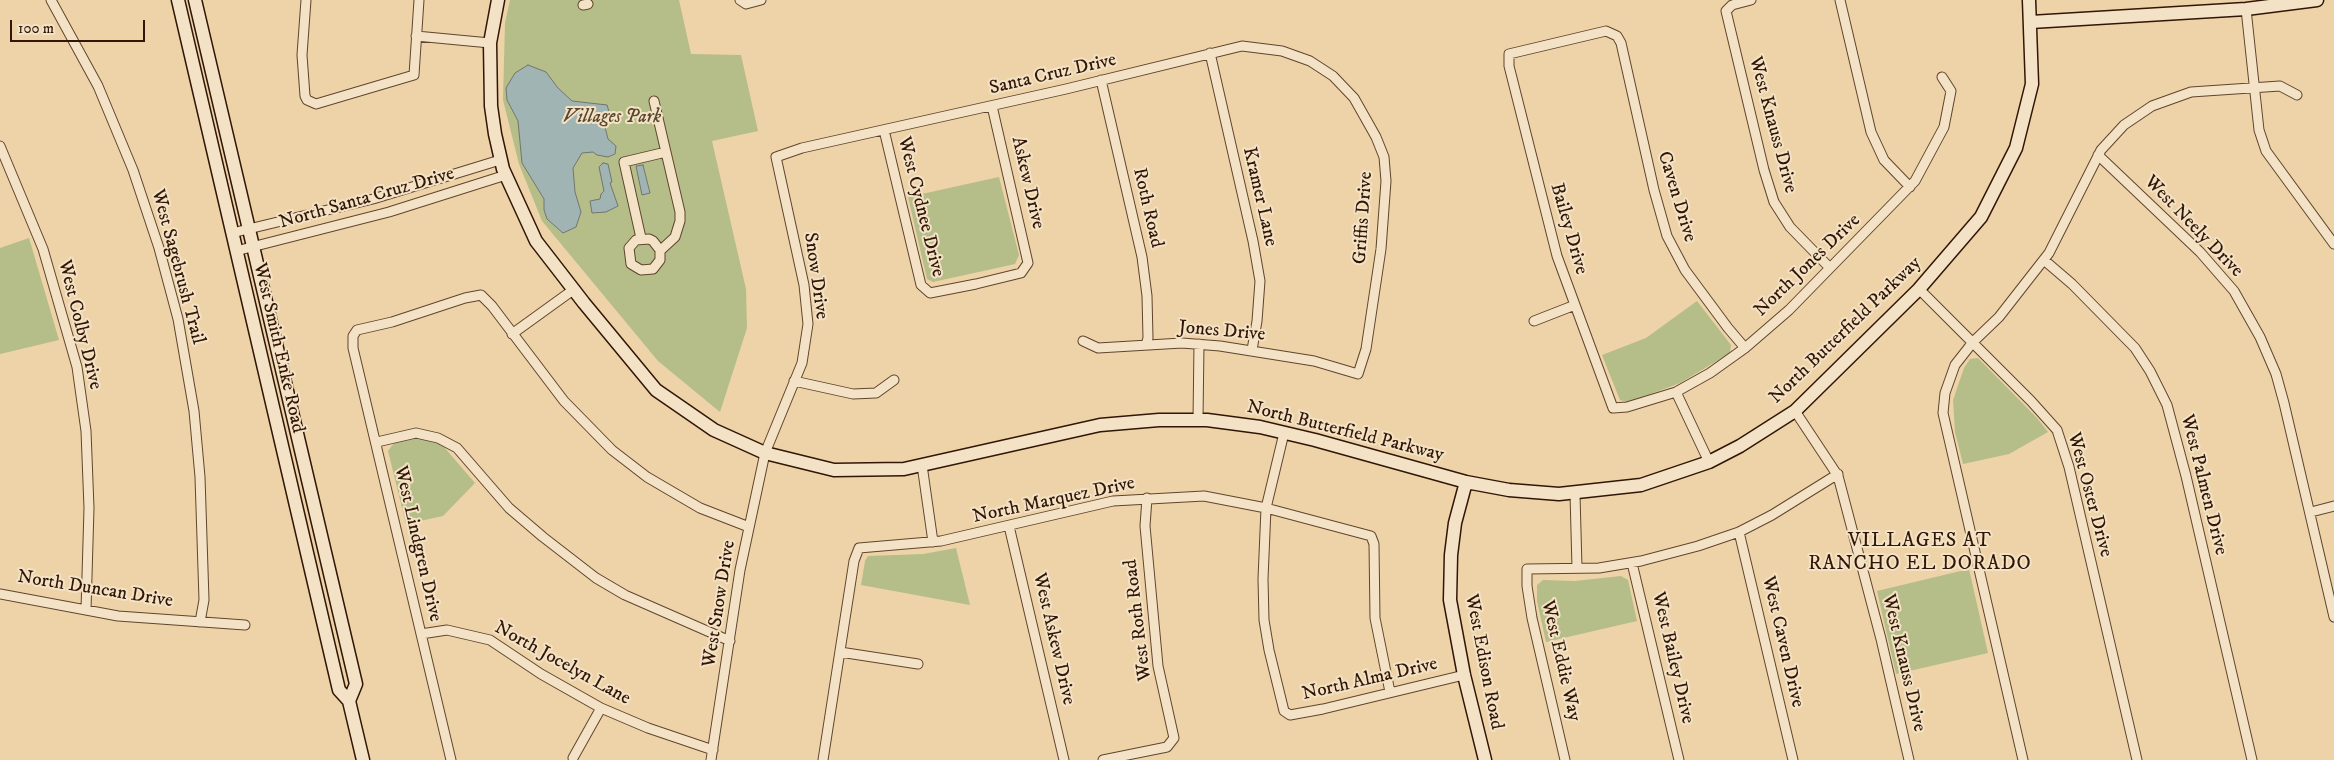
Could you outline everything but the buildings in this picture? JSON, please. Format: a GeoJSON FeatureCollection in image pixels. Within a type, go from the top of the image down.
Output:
{"type":"FeatureCollection","features":[{"type":"Feature","properties":{"kind":"street","name":"West Sagebrush Trail"},"geometry":{"type":"LineString","coordinates":[[51,0],[98,86],[132,170],[159,248],[178,319],[194,411],[200,477],[204,600],[200,622]]}},
{"type":"Feature","properties":{"kind":"street","name":"West Smith Enke Road"},"geometry":{"type":"LineString","coordinates":[[178,0],[339,690],[349,701],[363,760]]}},
{"type":"Feature","properties":{"kind":"street","name":"West Smith Enke Road"},"geometry":{"type":"LineString","coordinates":[[195,0],[356,684],[349,701]]}},
{"type":"Feature","properties":{"kind":"street"},"geometry":{"type":"LineString","coordinates":[[306,0],[302,55],[306,100],[316,104],[414,75],[419,0]]}},
{"type":"Feature","properties":{"kind":"street","name":"North Butterfield Parkway"},"geometry":{"type":"LineString","coordinates":[[498,0],[490,43],[491,106],[500,160],[536,241],[573,290],[656,390],[714,430],[766,453],[834,470],[904,469],[1100,425],[1159,420],[1198,420],[1260,427],[1466,482],[1509,490],[1575,494],[1641,485],[1709,462],[1740,446],[1795,411],[1919,289],[1981,217],[2016,148],[2032,84],[2029,0]]}},
{"type":"Feature","properties":{"kind":"street"},"geometry":{"type":"LineString","coordinates":[[740,0],[746,4],[761,0]]}},
{"type":"Feature","properties":{"kind":"street","name":"West Knauss Drive"},"geometry":{"type":"LineString","coordinates":[[1751,0],[1732,5],[1726,11],[1764,170],[1774,202],[1790,227],[1830,268]]}},
{"type":"Feature","properties":{"kind":"street"},"geometry":{"type":"LineString","coordinates":[[1840,0],[1871,132],[1884,160],[1910,187]]}},
{"type":"Feature","properties":{"kind":"street"},"geometry":{"type":"LineString","coordinates":[[2031,22],[2246,10],[2317,0]]}},
{"type":"Feature","properties":{"kind":"street"},"geometry":{"type":"LineString","coordinates":[[2246,10],[2259,130],[2266,151],[2334,244]]}},
{"type":"Feature","properties":{"kind":"street","name":"Bailey Drive"},"geometry":{"type":"LineString","coordinates":[[1613,408],[1550,233],[1509,66],[1510,54],[1606,31],[1617,36]]}},
{"type":"Feature","properties":{"kind":"street"},"geometry":{"type":"LineString","coordinates":[[416,36],[490,43]]}},
{"type":"Feature","properties":{"kind":"street","name":"Caven Drive"},"geometry":{"type":"LineString","coordinates":[[1617,36],[1621,43],[1654,190],[1667,236],[1685,270],[1745,348]]}},
{"type":"Feature","properties":{"kind":"street","name":"Santa Cruz Drive"},"geometry":{"type":"LineString","coordinates":[[776,157],[802,148],[992,106],[1242,46],[1282,51],[1310,61],[1333,76]]}},
{"type":"Feature","properties":{"kind":"street","name":"Kramer Lane"},"geometry":{"type":"LineString","coordinates":[[1210,53],[1253,241],[1260,281],[1257,321],[1252,350]]}},
{"type":"Feature","properties":{"kind":"street","name":"Griffis Drive"},"geometry":{"type":"LineString","coordinates":[[1333,76],[1354,98],[1376,137],[1384,157],[1386,181],[1381,249],[1366,349],[1358,374]]}},
{"type":"Feature","properties":{"kind":"street","name":"North Jones Drive"},"geometry":{"type":"LineString","coordinates":[[1613,408],[1627,408],[1676,392],[1710,373],[1745,348],[1789,310],[1915,181],[1944,126],[1951,92],[1942,77]]}},
{"type":"Feature","properties":{"kind":"street","name":"Roth Road"},"geometry":{"type":"LineString","coordinates":[[1100,80],[1142,257],[1147,296],[1148,338],[1146,345]]}},
{"type":"Feature","properties":{"kind":"street"},"geometry":{"type":"LineString","coordinates":[[2022,760],[1944,413],[1945,392],[1955,365],[1973,342],[1999,316],[2044,260],[2069,218],[2098,155],[2124,125],[2152,106],[2191,92],[2280,86],[2297,95]]}},
{"type":"Feature","properties":{"kind":"street"},"geometry":{"type":"LineString","coordinates":[[654,101],[680,212],[680,221],[675,237],[660,250]]}},
{"type":"Feature","properties":{"kind":"street","name":"Askew Drive"},"geometry":{"type":"LineString","coordinates":[[925,290],[936,292],[976,284],[1020,273],[1026,268],[1028,257],[992,106]]}},
{"type":"Feature","properties":{"kind":"street","name":"West Cydnee Drive"},"geometry":{"type":"LineString","coordinates":[[884,130],[918,278],[925,290]]}},
{"type":"Feature","properties":{"kind":"street","name":"West Colby Drive"},"geometry":{"type":"LineString","coordinates":[[0,146],[43,249],[77,367],[86,431],[89,508],[86,610]]}},
{"type":"Feature","properties":{"kind":"street"},"geometry":{"type":"LineString","coordinates":[[641,238],[624,162],[666,152]]}},
{"type":"Feature","properties":{"kind":"street","name":"West Neely Drive"},"geometry":{"type":"LineString","coordinates":[[2098,155],[2200,252],[2234,291],[2260,336],[2276,374],[2334,617]]}},
{"type":"Feature","properties":{"kind":"street","name":"Snow Drive"},"geometry":{"type":"LineString","coordinates":[[766,453],[802,363],[808,324],[804,285],[776,157]]}},
{"type":"Feature","properties":{"kind":"street","name":"North Santa Cruz Drive"},"geometry":{"type":"LineString","coordinates":[[232,233],[373,199],[500,160]]}},
{"type":"Feature","properties":{"kind":"street","name":"North Santa Cruz Drive"},"geometry":{"type":"LineString","coordinates":[[236,251],[388,212],[506,176]]}},
{"type":"Feature","properties":{"kind":"street"},"geometry":{"type":"LineString","coordinates":[[2326,232],[2334,226]]}},
{"type":"Feature","properties":{"kind":"street"},"geometry":{"type":"LineString","coordinates":[[641,238],[654,241],[660,250],[660,260],[653,269],[647,271],[636,268],[631,264],[628,248],[636,240],[641,238]]}},
{"type":"Feature","properties":{"kind":"street","name":"West Palmen Drive"},"geometry":{"type":"LineString","coordinates":[[2044,260],[2072,284],[2135,348],[2150,371],[2167,405],[2186,476],[2252,760]]}},
{"type":"Feature","properties":{"kind":"street","name":"West Oster Drive"},"geometry":{"type":"LineString","coordinates":[[1919,289],[1973,342],[2057,430],[2069,467],[2137,760]]}},
{"type":"Feature","properties":{"kind":"street"},"geometry":{"type":"LineString","coordinates":[[573,290],[512,334],[564,401],[612,450],[647,477],[700,508],[749,527]]}},
{"type":"Feature","properties":{"kind":"street","name":"West Lindgren Drive"},"geometry":{"type":"LineString","coordinates":[[451,760],[377,442],[353,348],[352,336],[358,330],[392,322],[474,295],[481,295],[487,300],[512,334]]}},
{"type":"Feature","properties":{"kind":"street"},"geometry":{"type":"LineString","coordinates":[[1534,322],[1575,305]]}},
{"type":"Feature","properties":{"kind":"street","name":"Jones Drive"},"geometry":{"type":"LineString","coordinates":[[1083,341],[1098,348],[1182,343],[1252,350],[1314,361],[1358,374]]}},
{"type":"Feature","properties":{"kind":"street"},"geometry":{"type":"LineString","coordinates":[[1198,420],[1199,344]]}},
{"type":"Feature","properties":{"kind":"street"},"geometry":{"type":"LineString","coordinates":[[794,381],[853,394],[876,393],[894,380]]}},
{"type":"Feature","properties":{"kind":"street"},"geometry":{"type":"LineString","coordinates":[[1676,392],[1709,462]]}},
{"type":"Feature","properties":{"kind":"street","name":"West Knauss Drive"},"geometry":{"type":"LineString","coordinates":[[1795,411],[1838,474],[1865,575],[1909,760]]}},
{"type":"Feature","properties":{"kind":"street"},"geometry":{"type":"LineString","coordinates":[[377,442],[416,433],[438,438],[458,448],[509,508],[596,578],[626,595],[730,641]]}},
{"type":"Feature","properties":{"kind":"street"},"geometry":{"type":"LineString","coordinates":[[1266,508],[1284,433]]}},
{"type":"Feature","properties":{"kind":"street","name":"West Snow Drive"},"geometry":{"type":"LineString","coordinates":[[711,760],[749,527],[766,453]]}},
{"type":"Feature","properties":{"kind":"street"},"geometry":{"type":"LineString","coordinates":[[922,465],[933,542]]}},
{"type":"Feature","properties":{"kind":"street"},"geometry":{"type":"LineString","coordinates":[[1575,494],[1577,568],[1632,563],[1698,546],[1739,532],[1772,515],[1838,474]]}},
{"type":"Feature","properties":{"kind":"street","name":"West Edison Road"},"geometry":{"type":"LineString","coordinates":[[1466,482],[1450,555],[1449,582],[1452,618],[1485,760]]}},
{"type":"Feature","properties":{"kind":"street","name":"North Marquez Drive"},"geometry":{"type":"LineString","coordinates":[[840,652],[854,561],[860,548],[933,542],[1113,501],[1204,496],[1266,508],[1371,536],[1374,544],[1375,618],[1390,692]]}},
{"type":"Feature","properties":{"kind":"street","name":"West Roth Road"},"geometry":{"type":"LineString","coordinates":[[1103,760],[1167,747],[1174,738],[1158,666],[1145,526],[1147,498]]}},
{"type":"Feature","properties":{"kind":"street"},"geometry":{"type":"LineString","coordinates":[[2310,512],[2334,506]]}},
{"type":"Feature","properties":{"kind":"street","name":"North Alma Drive"},"geometry":{"type":"LineString","coordinates":[[1266,508],[1263,579],[1264,620],[1274,674],[1284,711],[1290,714],[1322,709],[1464,675]]}},
{"type":"Feature","properties":{"kind":"street","name":"West Askew Drive"},"geometry":{"type":"LineString","coordinates":[[1009,526],[1064,760]]}},
{"type":"Feature","properties":{"kind":"street","name":"West Caven Drive"},"geometry":{"type":"LineString","coordinates":[[1739,532],[1793,760]]}},
{"type":"Feature","properties":{"kind":"street","name":"West Bailey Drive"},"geometry":{"type":"LineString","coordinates":[[1632,563],[1679,760]]}},
{"type":"Feature","properties":{"kind":"street","name":"West Eddie Way"},"geometry":{"type":"LineString","coordinates":[[1566,760],[1526,586],[1527,569],[1577,568]]}},
{"type":"Feature","properties":{"kind":"street","name":"North Duncan Drive"},"geometry":{"type":"LineString","coordinates":[[0,594],[118,616],[245,625]]}},
{"type":"Feature","properties":{"kind":"street","name":"North Jocelyn Lane"},"geometry":{"type":"LineString","coordinates":[[421,634],[447,630],[490,640],[541,674],[601,708],[648,728],[713,750]]}},
{"type":"Feature","properties":{"kind":"street"},"geometry":{"type":"LineString","coordinates":[[823,760],[840,652],[918,664]]}},
{"type":"Feature","properties":{"kind":"street"},"geometry":{"type":"LineString","coordinates":[[573,758],[601,708]]}},
{"type":"Feature","properties":{"kind":"green space","name":"Villages Park"},"geometry":{"type":"Polygon","coordinates":[[[510,0],[679,0],[691,54],[741,55],[758,131],[712,141],[746,289],[747,328],[720,412],[658,361],[542,221],[519,164],[503,100],[505,23],[510,0]]]}},
{"type":"Feature","properties":{"kind":"green space"},"geometry":{"type":"Polygon","coordinates":[[[999,177],[1019,255],[1015,264],[933,282],[927,279],[908,197],[999,177]]]}},
{"type":"Feature","properties":{"kind":"green space"},"geometry":{"type":"Polygon","coordinates":[[[29,238],[59,340],[0,354],[0,248],[29,238]]]}},
{"type":"Feature","properties":{"kind":"green space"},"geometry":{"type":"Polygon","coordinates":[[[1697,301],[1731,345],[1730,353],[1680,383],[1627,402],[1620,400],[1602,355],[1646,338],[1697,301]]]}},
{"type":"Feature","properties":{"kind":"green space"},"geometry":{"type":"Polygon","coordinates":[[[1978,358],[2037,418],[2048,432],[2009,454],[1963,464],[1955,432],[1953,400],[1964,368],[1970,359],[1978,358]]]}},
{"type":"Feature","properties":{"kind":"green space"},"geometry":{"type":"Polygon","coordinates":[[[418,438],[432,440],[444,447],[475,483],[443,516],[406,524],[388,451],[394,443],[418,438]]]}},
{"type":"Feature","properties":{"kind":"green space"},"geometry":{"type":"Polygon","coordinates":[[[956,548],[970,605],[861,585],[865,561],[868,556],[923,554],[956,548]]]}},
{"type":"Feature","properties":{"kind":"green space"},"geometry":{"type":"Polygon","coordinates":[[[1969,569],[1988,653],[1896,674],[1877,591],[1969,569]]]}},
{"type":"Feature","properties":{"kind":"green space"},"geometry":{"type":"Polygon","coordinates":[[[1621,576],[1628,580],[1637,621],[1546,642],[1537,601],[1537,585],[1543,580],[1575,581],[1621,576]]]}},
{"type":"Feature","properties":{"kind":"shaded area"},"geometry":{"type":"Polygon","coordinates":[[[528,65],[546,72],[558,88],[572,101],[607,105],[611,118],[605,127],[608,139],[616,146],[615,154],[608,157],[597,155],[593,152],[582,153],[573,168],[575,192],[581,212],[576,227],[563,233],[547,219],[544,210],[544,199],[522,163],[518,121],[507,100],[506,88],[515,73],[528,65]]]}},
{"type":"Feature","properties":{"kind":"shaded area"},"geometry":{"type":"Polygon","coordinates":[[[603,163],[608,164],[612,182],[610,183],[618,206],[606,212],[592,213],[590,201],[600,199],[604,191],[599,167],[603,163]]]}},
{"type":"Feature","properties":{"kind":"shaded area"},"geometry":{"type":"Polygon","coordinates":[[[643,165],[650,193],[642,195],[636,166],[643,165]]]}},
{"type":"Feature","properties":{"kind":"district","name":"VILLAGES AT RANCHO EL DORADO"},"geometry":{"type":"Point","coordinates":[1920,554]}}]}
